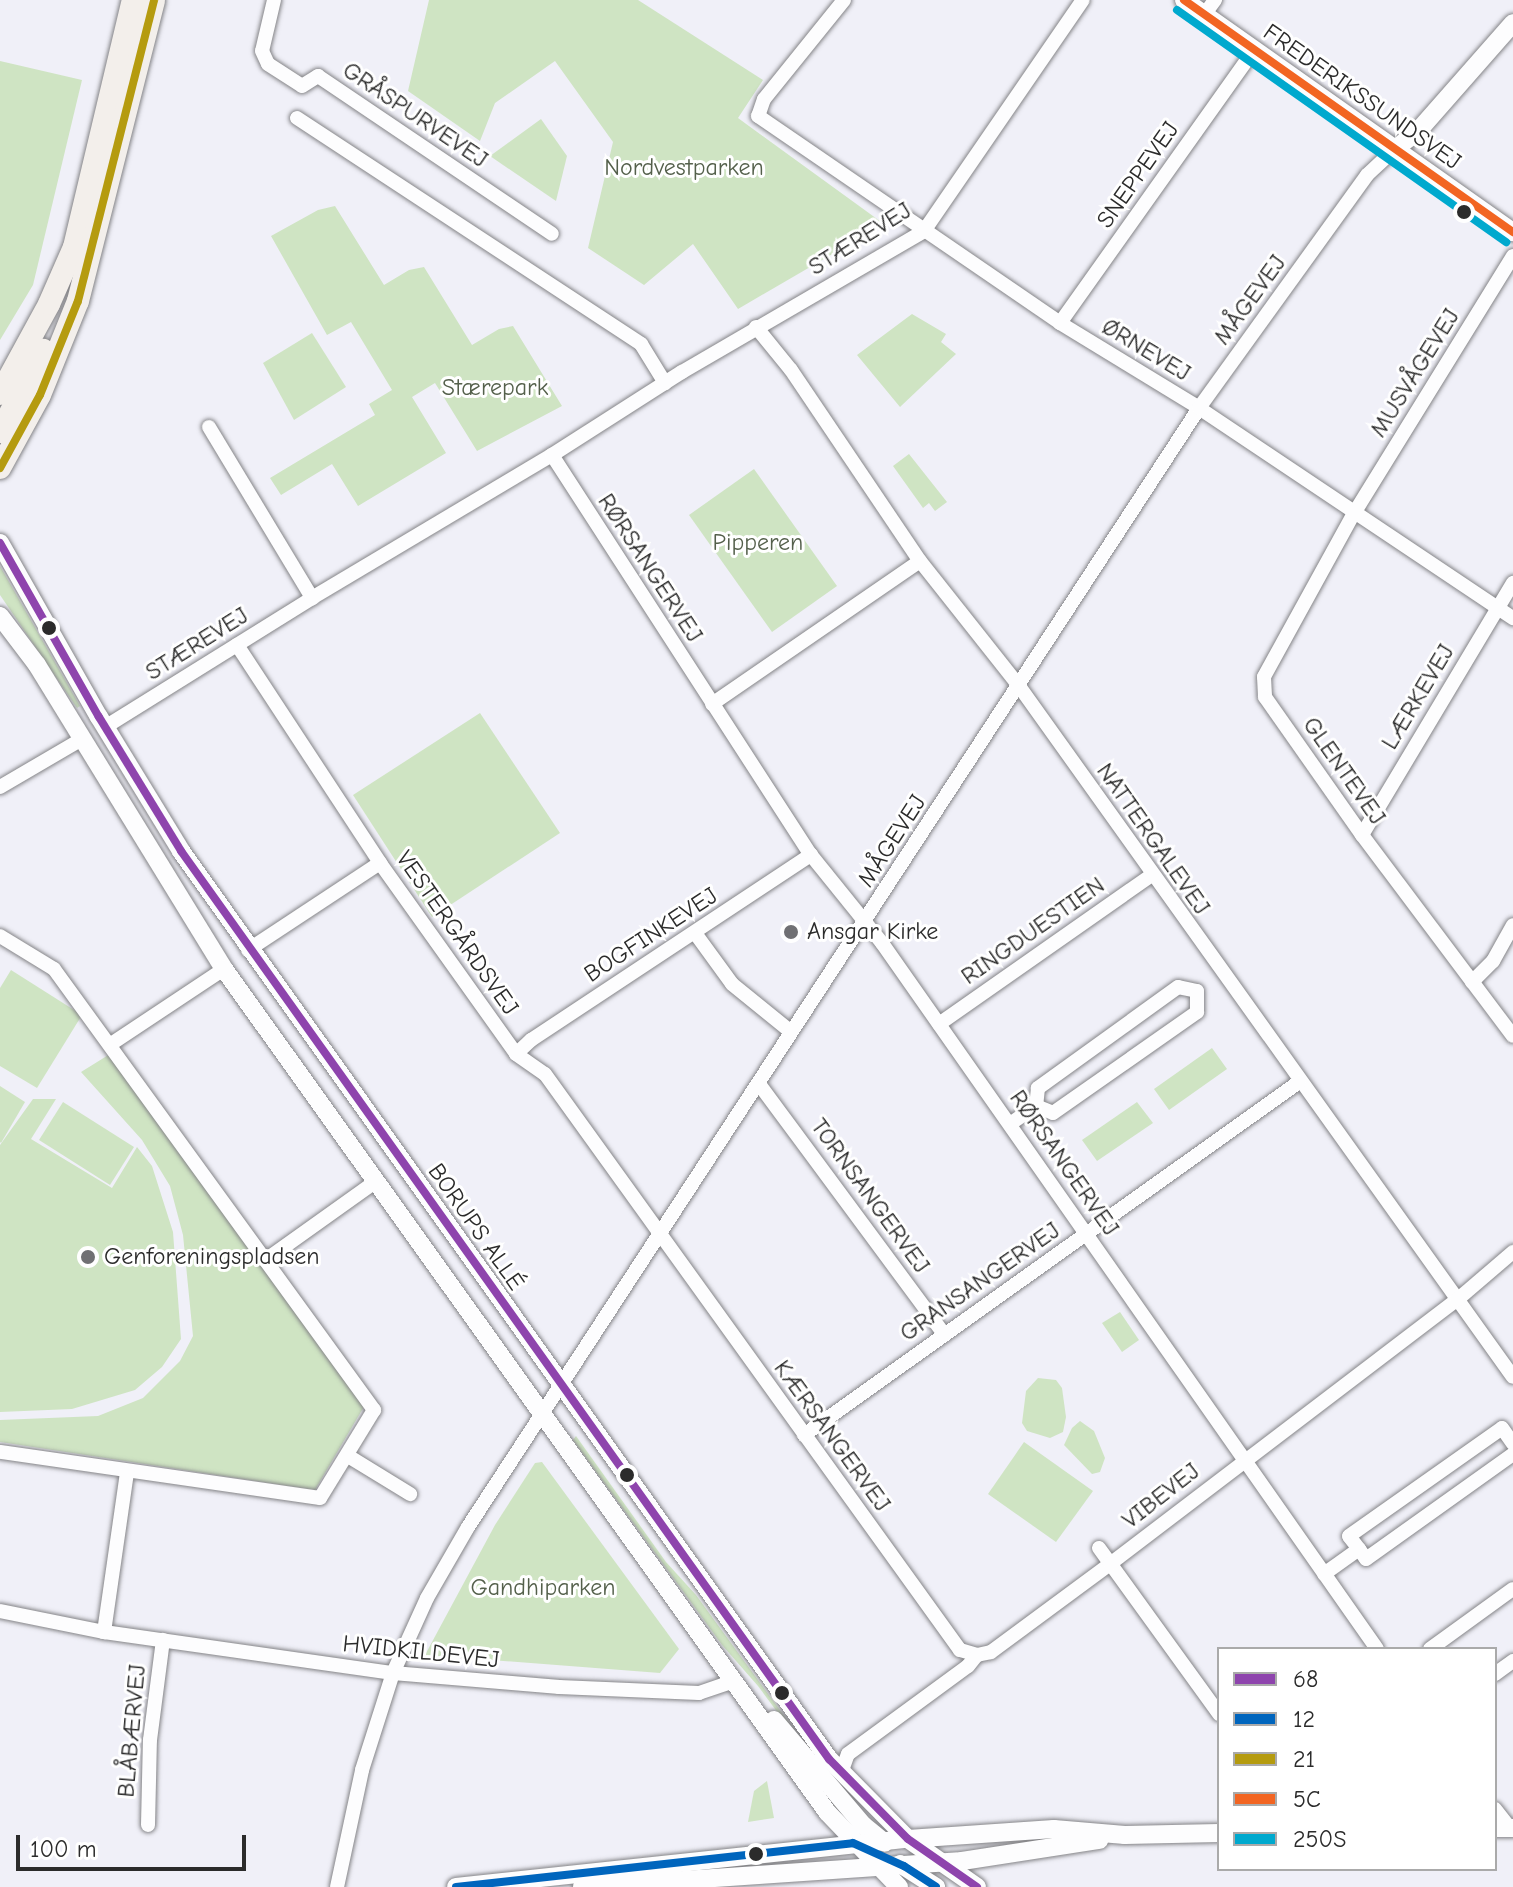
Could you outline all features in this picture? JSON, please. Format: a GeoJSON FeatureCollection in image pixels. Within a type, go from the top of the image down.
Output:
{"type":"FeatureCollection","features":[{"type":"Feature","properties":{"kind":"main road"},"geometry":{"type":"LineString","coordinates":[[0,394],[61,279],[74,247],[133,0]]}},
{"type":"Feature","properties":{"kind":"main road"},"geometry":{"type":"LineString","coordinates":[[0,468],[40,395],[78,301],[154,0]]}},
{"type":"Feature","properties":{"kind":"main road"},"geometry":{"type":"LineString","coordinates":[[0,432],[32,374],[53,326],[61,279]]}},
{"type":"Feature","properties":{"kind":"street","name":"GRÅSPURVEVEJ"},"geometry":{"type":"LineString","coordinates":[[274,0],[262,51],[268,64],[302,86],[318,76],[552,234]]}},
{"type":"Feature","properties":{"kind":"street","name":"ØRNEVEJ"},"geometry":{"type":"LineString","coordinates":[[844,0],[764,99],[758,116],[1060,323],[1199,408],[1513,618]]}},
{"type":"Feature","properties":{"kind":"street","name":"STÆREVEJ"},"geometry":{"type":"LineString","coordinates":[[105,727],[756,327],[924,231],[1083,0]]}},
{"type":"Feature","properties":{"kind":"street","name":"FREDERIKSSUNDSVEJ"},"geometry":{"type":"LineString","coordinates":[[1184,0],[1210,8],[1253,51],[1513,232]]}},
{"type":"Feature","properties":{"kind":"street"},"geometry":{"type":"LineString","coordinates":[[1395,149],[1419,130],[1513,23]]}},
{"type":"Feature","properties":{"kind":"street","name":"SNEPPEVEJ"},"geometry":{"type":"LineString","coordinates":[[1060,323],[1253,51]]}},
{"type":"Feature","properties":{"kind":"street"},"geometry":{"type":"LineString","coordinates":[[297,118],[641,344],[665,383]]}},
{"type":"Feature","properties":{"kind":"street","name":"MÅGEVEJ"},"geometry":{"type":"LineString","coordinates":[[337,1887],[362,1770],[393,1673],[427,1598],[541,1414],[1199,408],[1367,175],[1395,149]]}},
{"type":"Feature","properties":{"kind":"street","name":"MUSVÅGEVEJ"},"geometry":{"type":"LineString","coordinates":[[1354,513],[1513,256]]}},
{"type":"Feature","properties":{"kind":"street","name":"NATTERGALEVEJ"},"geometry":{"type":"LineString","coordinates":[[756,327],[798,379],[920,561],[1019,686],[1299,1082],[1513,1377]]}},
{"type":"Feature","properties":{"kind":"street"},"geometry":{"type":"LineString","coordinates":[[209,427],[312,598]]}},
{"type":"Feature","properties":{"kind":"street","name":"RØRSANGERVEJ"},"geometry":{"type":"LineString","coordinates":[[552,455],[811,855],[882,943],[1376,1647]]}},
{"type":"Feature","properties":{"kind":"street","name":"GLENTEVEJ"},"geometry":{"type":"LineString","coordinates":[[1354,513],[1264,677],[1265,697],[1362,835],[1513,1036]]}},
{"type":"Feature","properties":{"kind":"street","name":"BORUPS ALLÉ"},"geometry":{"type":"LineString","coordinates":[[0,543],[167,831],[248,950],[841,1773],[908,1839],[977,1887]]}},
{"type":"Feature","properties":{"kind":"street"},"geometry":{"type":"LineString","coordinates":[[712,704],[920,561]]}},
{"type":"Feature","properties":{"kind":"street","name":"LÆRKEVEJ"},"geometry":{"type":"LineString","coordinates":[[1362,835],[1513,583]]}},
{"type":"Feature","properties":{"kind":"street"},"geometry":{"type":"LineString","coordinates":[[0,616],[37,665],[224,969],[733,1681],[853,1843],[899,1887]]}},
{"type":"Feature","properties":{"kind":"street","name":"VESTERGÅRDSVEJ"},"geometry":{"type":"LineString","coordinates":[[237,645],[380,863],[516,1054],[545,1074],[660,1232]]}},
{"type":"Feature","properties":{"kind":"street"},"geometry":{"type":"LineString","coordinates":[[0,787],[82,739]]}},
{"type":"Feature","properties":{"kind":"street","name":"BOGFINKEVEJ"},"geometry":{"type":"LineString","coordinates":[[516,1054],[531,1040],[811,855]]}},
{"type":"Feature","properties":{"kind":"street"},"geometry":{"type":"LineString","coordinates":[[248,950],[380,863]]}},
{"type":"Feature","properties":{"kind":"street","name":"RINGDUESTIEN"},"geometry":{"type":"LineString","coordinates":[[939,1024],[1152,875]]}},
{"type":"Feature","properties":{"kind":"street"},"geometry":{"type":"LineString","coordinates":[[1472,982],[1493,961],[1513,925]]}},
{"type":"Feature","properties":{"kind":"street"},"geometry":{"type":"LineString","coordinates":[[695,933],[732,984],[790,1031]]}},
{"type":"Feature","properties":{"kind":"street"},"geometry":{"type":"LineString","coordinates":[[0,936],[54,969],[374,1410],[320,1498],[127,1473],[0,1452]]}},
{"type":"Feature","properties":{"kind":"street"},"geometry":{"type":"LineString","coordinates":[[111,1044],[224,969]]}},
{"type":"Feature","properties":{"kind":"street"},"geometry":{"type":"LineString","coordinates":[[1010,1124],[1036,1106],[1038,1088],[1178,987],[1197,991],[1197,1012],[1053,1113],[1036,1106]]}},
{"type":"Feature","properties":{"kind":"street","name":"GRANSANGERVEJ"},"geometry":{"type":"LineString","coordinates":[[804,1435],[1299,1082]]}},
{"type":"Feature","properties":{"kind":"street","name":"TORNSANGERVEJ"},"geometry":{"type":"LineString","coordinates":[[759,1084],[945,1335]]}},
{"type":"Feature","properties":{"kind":"street"},"geometry":{"type":"LineString","coordinates":[[267,1259],[375,1182]]}},
{"type":"Feature","properties":{"kind":"street","name":"KÆRSANGERVEJ"},"geometry":{"type":"LineString","coordinates":[[660,1232],[960,1650],[977,1655]]}},
{"type":"Feature","properties":{"kind":"street","name":"VIBEVEJ"},"geometry":{"type":"LineString","coordinates":[[841,1773],[842,1762],[848,1754],[968,1666],[977,1655],[991,1652],[1110,1564],[1457,1300],[1513,1252]]}},
{"type":"Feature","properties":{"kind":"street"},"geometry":{"type":"LineString","coordinates":[[1512,1439],[1502,1428],[1349,1536],[1366,1559],[1513,1454]]}},
{"type":"Feature","properties":{"kind":"street"},"geometry":{"type":"LineString","coordinates":[[348,1456],[410,1494]]}},
{"type":"Feature","properties":{"kind":"street"},"geometry":{"type":"LineString","coordinates":[[104,1632],[127,1473]]}},
{"type":"Feature","properties":{"kind":"street"},"geometry":{"type":"LineString","coordinates":[[1099,1548],[1217,1711]]}},
{"type":"Feature","properties":{"kind":"street"},"geometry":{"type":"LineString","coordinates":[[1324,1574],[1359,1549]]}},
{"type":"Feature","properties":{"kind":"street"},"geometry":{"type":"LineString","coordinates":[[1433,1647],[1513,1589]]}},
{"type":"Feature","properties":{"kind":"street","name":"HVIDKILDEVEJ"},"geometry":{"type":"LineString","coordinates":[[0,1611],[104,1632],[393,1673],[559,1687],[699,1693],[733,1681]]}},
{"type":"Feature","properties":{"kind":"street","name":"BLÅBÆRVEJ"},"geometry":{"type":"LineString","coordinates":[[148,1825],[150,1740],[163,1640]]}},
{"type":"Feature","properties":{"kind":"street"},"geometry":{"type":"LineString","coordinates":[[710,1648],[863,1825],[882,1842],[940,1863]]}},
{"type":"Feature","properties":{"kind":"street"},"geometry":{"type":"LineString","coordinates":[[582,1887],[602,1881],[853,1843],[1054,1829],[1125,1835],[1217,1833]]}},
{"type":"Feature","properties":{"kind":"street"},"geometry":{"type":"LineString","coordinates":[[456,1887],[602,1881],[663,1884],[904,1866],[1125,1835]]}},
{"type":"Feature","properties":{"kind":"street"},"geometry":{"type":"LineString","coordinates":[[853,1843],[904,1866],[936,1887]]}},
{"type":"Feature","properties":{"kind":"green space","name":"Nordvestparken"},"geometry":{"type":"Polygon","coordinates":[[[429,0],[638,0],[763,80],[738,118],[884,224],[738,309],[693,244],[644,285],[588,248],[613,142],[555,61],[495,103],[480,141],[408,91],[429,0]]]}},
{"type":"Feature","properties":{"kind":"green space"},"geometry":{"type":"Polygon","coordinates":[[[0,61],[82,80],[33,285],[0,340],[0,61]]]}},
{"type":"Feature","properties":{"kind":"green space"},"geometry":{"type":"Polygon","coordinates":[[[541,119],[567,156],[556,201],[490,156],[541,119]]]}},
{"type":"Feature","properties":{"kind":"green space","name":"Stærepark"},"geometry":{"type":"Polygon","coordinates":[[[335,206],[384,285],[409,270],[424,267],[472,345],[499,329],[513,326],[562,406],[477,451],[435,383],[412,397],[446,453],[358,506],[332,464],[281,495],[270,478],[375,415],[369,404],[392,390],[351,322],[327,335],[271,236],[318,210],[335,206]]]}},
{"type":"Feature","properties":{"kind":"green space"},"geometry":{"type":"Polygon","coordinates":[[[912,314],[946,334],[941,342],[956,354],[900,407],[857,355],[912,314]]]}},
{"type":"Feature","properties":{"kind":"green space"},"geometry":{"type":"Polygon","coordinates":[[[312,333],[346,387],[294,420],[263,363],[312,333]]]}},
{"type":"Feature","properties":{"kind":"green space"},"geometry":{"type":"Polygon","coordinates":[[[909,454],[947,502],[935,511],[929,503],[923,508],[893,466],[909,454]]]}},
{"type":"Feature","properties":{"kind":"green space","name":"Pipperen"},"geometry":{"type":"Polygon","coordinates":[[[754,469],[837,586],[772,632],[689,515],[754,469]]]}},
{"type":"Feature","properties":{"kind":"green space"},"geometry":{"type":"Polygon","coordinates":[[[0,566],[80,706],[77,708],[0,595],[0,566]]]}},
{"type":"Feature","properties":{"kind":"green space"},"geometry":{"type":"Polygon","coordinates":[[[480,713],[560,833],[432,917],[353,795],[480,713]]]}},
{"type":"Feature","properties":{"kind":"green space"},"geometry":{"type":"Polygon","coordinates":[[[11,970],[82,1015],[37,1088],[0,1066],[0,988],[11,970]]]}},
{"type":"Feature","properties":{"kind":"green space"},"geometry":{"type":"Polygon","coordinates":[[[1212,1048],[1227,1069],[1169,1110],[1154,1089],[1212,1048]]]}},
{"type":"Feature","properties":{"kind":"green space"},"geometry":{"type":"Polygon","coordinates":[[[110,1054],[365,1405],[315,1490],[0,1442],[0,1420],[98,1416],[143,1398],[180,1361],[193,1336],[183,1235],[170,1186],[142,1140],[81,1072],[110,1054]]]}},
{"type":"Feature","properties":{"kind":"green space"},"geometry":{"type":"Polygon","coordinates":[[[0,1086],[25,1102],[1,1143],[0,1142],[0,1086]]]}},
{"type":"Feature","properties":{"kind":"green space","name":"Genforeningspladsen"},"geometry":{"type":"Polygon","coordinates":[[[33,1099],[56,1099],[31,1139],[112,1188],[137,1147],[152,1166],[173,1232],[181,1339],[162,1367],[135,1390],[72,1409],[0,1412],[0,1145],[33,1099]]]}},
{"type":"Feature","properties":{"kind":"green space"},"geometry":{"type":"Polygon","coordinates":[[[63,1102],[134,1147],[110,1185],[39,1140],[63,1102]]]}},
{"type":"Feature","properties":{"kind":"green space"},"geometry":{"type":"Polygon","coordinates":[[[1137,1102],[1153,1123],[1097,1161],[1082,1140],[1137,1102]]]}},
{"type":"Feature","properties":{"kind":"green space"},"geometry":{"type":"Polygon","coordinates":[[[1120,1312],[1139,1340],[1122,1352],[1102,1323],[1120,1312]]]}},
{"type":"Feature","properties":{"kind":"green space"},"geometry":{"type":"Polygon","coordinates":[[[1038,1378],[1056,1380],[1062,1388],[1066,1417],[1063,1432],[1050,1438],[1027,1431],[1022,1423],[1026,1391],[1038,1378]]]}},
{"type":"Feature","properties":{"kind":"green space"},"geometry":{"type":"Polygon","coordinates":[[[1080,1421],[1094,1431],[1105,1458],[1100,1472],[1092,1474],[1064,1445],[1072,1428],[1080,1421]]]}},
{"type":"Feature","properties":{"kind":"green space"},"geometry":{"type":"Polygon","coordinates":[[[576,1436],[666,1562],[696,1595],[815,1758],[810,1756],[758,1686],[722,1645],[573,1440],[576,1436]]]}},
{"type":"Feature","properties":{"kind":"green space"},"geometry":{"type":"Polygon","coordinates":[[[1024,1442],[1093,1491],[1056,1542],[988,1494],[1024,1442]]]}},
{"type":"Feature","properties":{"kind":"green space","name":"Gandhiparken"},"geometry":{"type":"Polygon","coordinates":[[[542,1462],[679,1649],[660,1673],[425,1655],[495,1525],[535,1463],[542,1462]]]}},
{"type":"Feature","properties":{"kind":"green space"},"geometry":{"type":"Polygon","coordinates":[[[767,1781],[774,1818],[748,1822],[754,1791],[767,1781]]]}},
{"type":"Feature","properties":{"kind":"transit line","name":"21"},"geometry":{"type":"LineString","coordinates":[[0,468],[40,395],[78,301],[154,0]]}},
{"type":"Feature","properties":{"kind":"transit line","name":"5C"},"geometry":{"type":"LineString","coordinates":[[1184,0],[1513,232]]}},
{"type":"Feature","properties":{"kind":"transit line","name":"250S"},"geometry":{"type":"LineString","coordinates":[[1177,10],[1506,242]]}},
{"type":"Feature","properties":{"kind":"transit line","name":"68"},"geometry":{"type":"LineString","coordinates":[[0,543],[99,717],[181,851],[829,1759],[908,1839],[977,1887]]}},
{"type":"Feature","properties":{"kind":"transit line","name":"12"},"geometry":{"type":"LineString","coordinates":[[456,1887],[853,1843],[904,1866],[936,1887]]}},
{"type":"Feature","properties":{"kind":"place","name":"Ansgar Kirke"},"geometry":{"type":"Point","coordinates":[791,932]}},
{"type":"Feature","properties":{"kind":"place","name":"Genforeningspladsen"},"geometry":{"type":"Point","coordinates":[88,1257]}}]}
